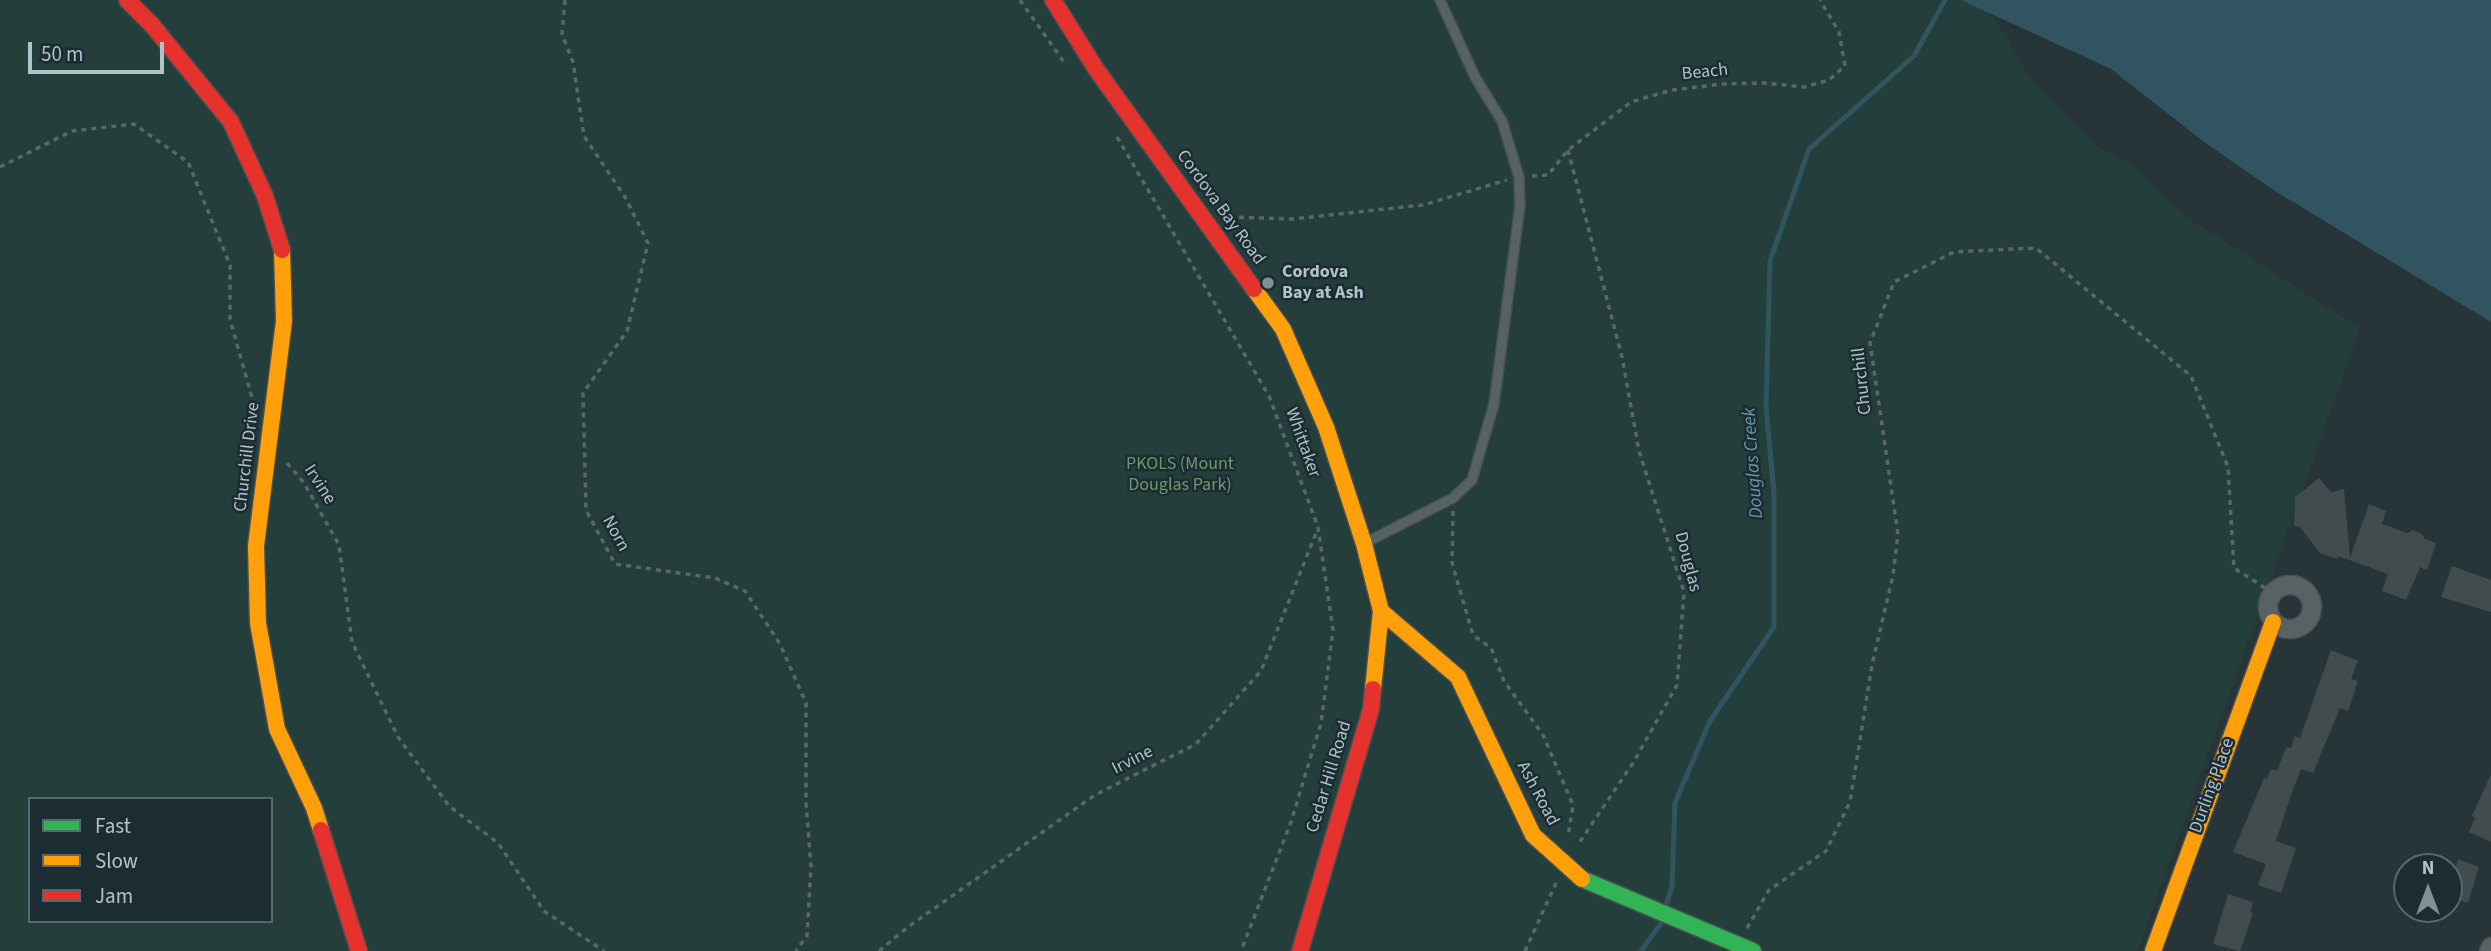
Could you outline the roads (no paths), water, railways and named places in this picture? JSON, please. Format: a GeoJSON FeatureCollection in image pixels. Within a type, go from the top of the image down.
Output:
{"type":"FeatureCollection","features":[{"type":"Feature","properties":{"kind":"main road","name":"Churchill Drive"},"geometry":{"type":"LineString","coordinates":[[127,0],[152,25],[231,122],[265,196],[283,252],[284,321],[256,546],[258,623],[277,729],[314,808],[359,951]]}},
{"type":"Feature","properties":{"kind":"main road","name":"Cordova Bay Road"},"geometry":{"type":"LineString","coordinates":[[1053,0],[1096,69],[1283,329],[1326,427],[1364,544],[1381,611]]}},
{"type":"Feature","properties":{"kind":"main road","name":"Ash Road"},"geometry":{"type":"LineString","coordinates":[[1381,611],[1458,677],[1533,835],[1587,883],[1753,951]]}},
{"type":"Feature","properties":{"kind":"main road","name":"Cedar Hill Road"},"geometry":{"type":"LineString","coordinates":[[1300,951],[1371,709],[1381,611]]}},
{"type":"Feature","properties":{"kind":"main road","name":"Durling Place"},"geometry":{"type":"LineString","coordinates":[[2153,951],[2273,622]]}},
{"type":"Feature","properties":{"kind":"street","name":"Durling Place"},"geometry":{"type":"LineString","coordinates":[[2285,586],[2299,586],[2310,596],[2313,610],[2300,627],[2286,629],[2273,622],[2268,608],[2273,593],[2285,586]]}},
{"type":"Feature","properties":{"kind":"lane"},"geometry":{"type":"LineString","coordinates":[[1364,544],[1453,498],[1472,480],[1494,404],[1520,205],[1519,177],[1502,121],[1475,77],[1440,0]]}},
{"type":"Feature","properties":{"kind":"water"},"geometry":{"type":"Polygon","coordinates":[[[1961,0],[2491,0],[2491,322],[2275,191],[2204,142],[2111,69],[1961,0]]]}},
{"type":"Feature","properties":{"kind":"waterway","name":"Douglas Creek"},"geometry":{"type":"LineString","coordinates":[[1665,909],[1672,886],[1675,803],[1710,721],[1774,627],[1774,494],[1766,407],[1770,261],[1809,149],[1914,56],[1945,0]]}},
{"type":"Feature","properties":{"kind":"waterway","name":"Douglas Creek"},"geometry":{"type":"LineString","coordinates":[[1641,951],[1662,922]]}},
{"type":"Feature","properties":{"kind":"place","name":"Cordova Bay at Ash"},"geometry":{"type":"Point","coordinates":[1268,283]}},
{"type":"Feature","properties":{"kind":"park label","name":"PKOLS (Mount Douglas Park)"},"geometry":{"type":"Point","coordinates":[1180,475]}}]}
